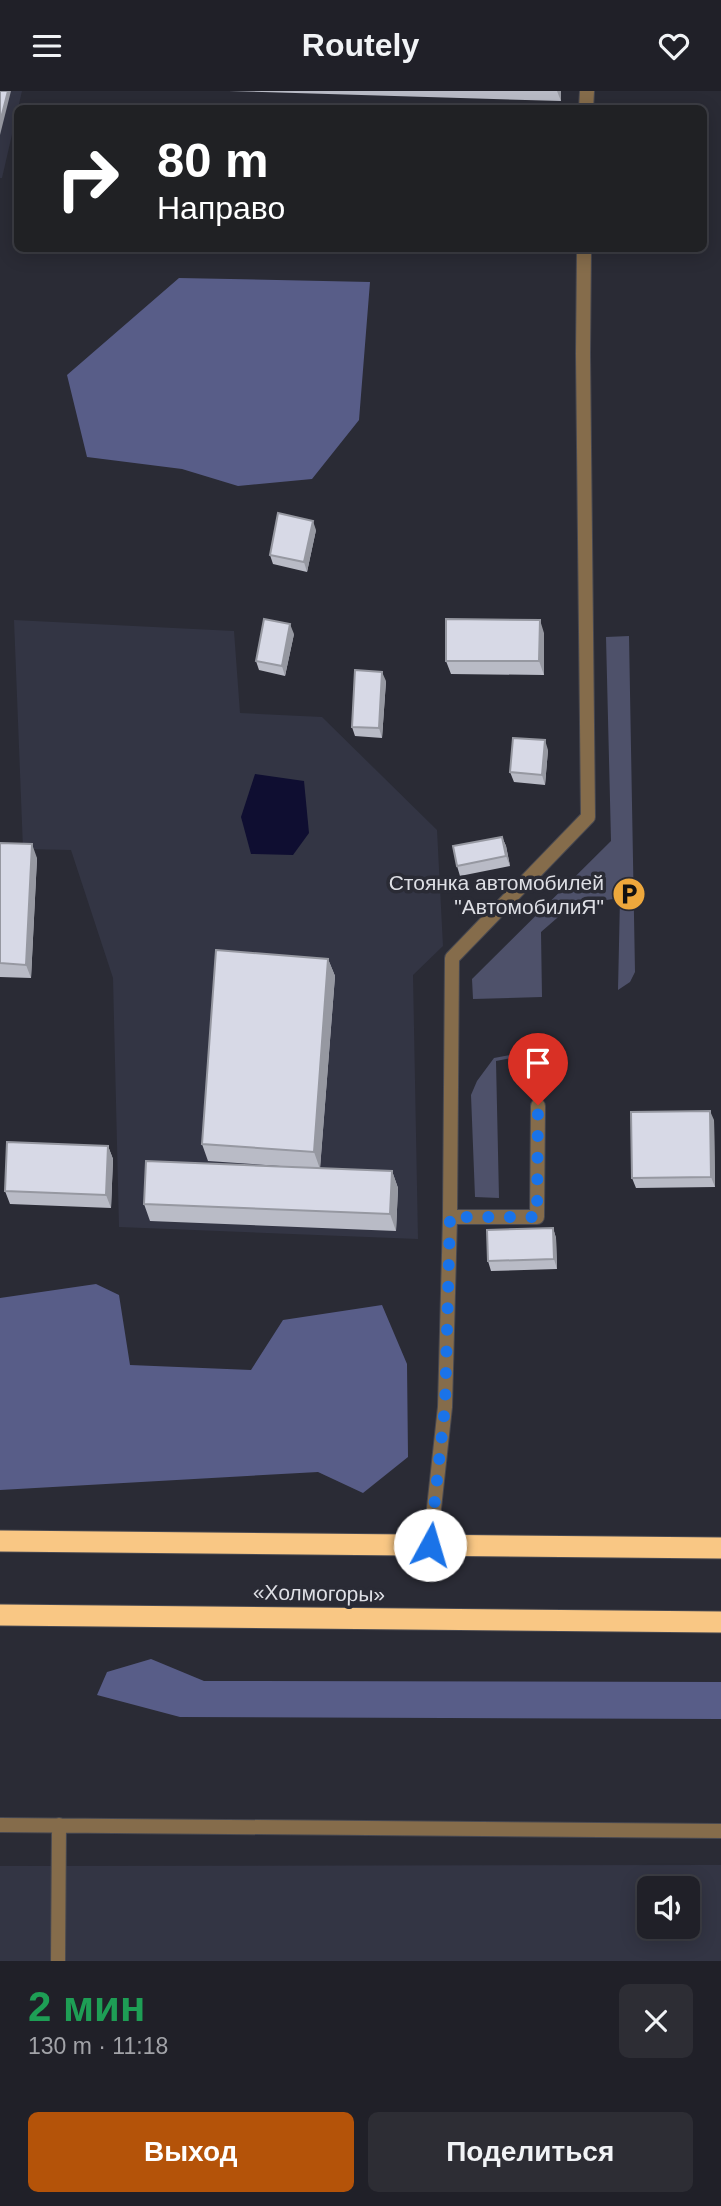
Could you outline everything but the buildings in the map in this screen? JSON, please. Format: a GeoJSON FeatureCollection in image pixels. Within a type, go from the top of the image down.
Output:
{"type":"FeatureCollection","features":[{"type":"Feature","properties":{"kind":"highway"},"geometry":{"type":"LineString","coordinates":[[0,1541],[721,1548]]}},
{"type":"Feature","properties":{"kind":"highway","name":"«Холмогоры»"},"geometry":{"type":"LineString","coordinates":[[0,1615],[721,1622]]}},
{"type":"Feature","properties":{"kind":"lane"},"geometry":{"type":"LineString","coordinates":[[430,1545],[445,1406],[452,958],[588,817],[584,252]]}},
{"type":"Feature","properties":{"kind":"lane"},"geometry":{"type":"LineString","coordinates":[[450,1217],[537,1217],[538,1105]]}},
{"type":"Feature","properties":{"kind":"lane"},"geometry":{"type":"LineString","coordinates":[[0,1825],[721,1831]]}},
{"type":"Feature","properties":{"kind":"lane"},"geometry":{"type":"LineString","coordinates":[[58,1961],[59,1825]]}},
{"type":"Feature","properties":{"kind":"shaded area"},"geometry":{"type":"Polygon","coordinates":[[[0,91],[22,91],[19,105],[14,105],[14,126],[0,178],[0,91]]]}},
{"type":"Feature","properties":{"kind":"shaded area"},"geometry":{"type":"Polygon","coordinates":[[[179,278],[370,282],[359,420],[312,479],[238,486],[182,469],[87,457],[67,375],[179,278]]]}},
{"type":"Feature","properties":{"kind":"shaded area"},"geometry":{"type":"Polygon","coordinates":[[[14,620],[234,631],[240,713],[322,717],[437,830],[443,946],[413,975],[418,1239],[119,1227],[113,978],[71,850],[23,849],[14,620]]]}},
{"type":"Feature","properties":{"kind":"shaded area"},"geometry":{"type":"Polygon","coordinates":[[[629,636],[635,972],[630,982],[618,990],[620,898],[572,905],[541,932],[542,997],[473,999],[472,979],[611,841],[606,637],[629,636]]]}},
{"type":"Feature","properties":{"kind":"shaded area"},"geometry":{"type":"Polygon","coordinates":[[[255,774],[304,781],[309,833],[293,855],[251,854],[241,817],[255,774]]]}},
{"type":"Feature","properties":{"kind":"shaded area"},"geometry":{"type":"Polygon","coordinates":[[[521,1053],[521,1056],[496,1061],[499,1198],[475,1197],[471,1095],[477,1081],[494,1058],[521,1053]]]}},
{"type":"Feature","properties":{"kind":"shaded area"},"geometry":{"type":"Polygon","coordinates":[[[96,1284],[119,1295],[130,1365],[251,1370],[283,1320],[382,1305],[407,1364],[408,1457],[363,1493],[318,1472],[0,1490],[0,1298],[96,1284]]]}},
{"type":"Feature","properties":{"kind":"shaded area"},"geometry":{"type":"Polygon","coordinates":[[[151,1659],[204,1681],[721,1682],[721,1719],[180,1717],[97,1695],[107,1672],[151,1659]]]}},
{"type":"Feature","properties":{"kind":"shaded area"},"geometry":{"type":"Polygon","coordinates":[[[721,1865],[721,1961],[0,1961],[0,1866],[721,1865]]]}},
{"type":"Feature","properties":{"kind":"place","name":"Стоянка автомобилей \"АвтомобилиЯ\""},"geometry":{"type":"Point","coordinates":[629,894]}},
{"type":"Feature","properties":{"kind":"route"},"geometry":{"type":"LineString","coordinates":[[430,1545],[445,1406],[450,1217],[537,1217],[538,1105]]}}]}
